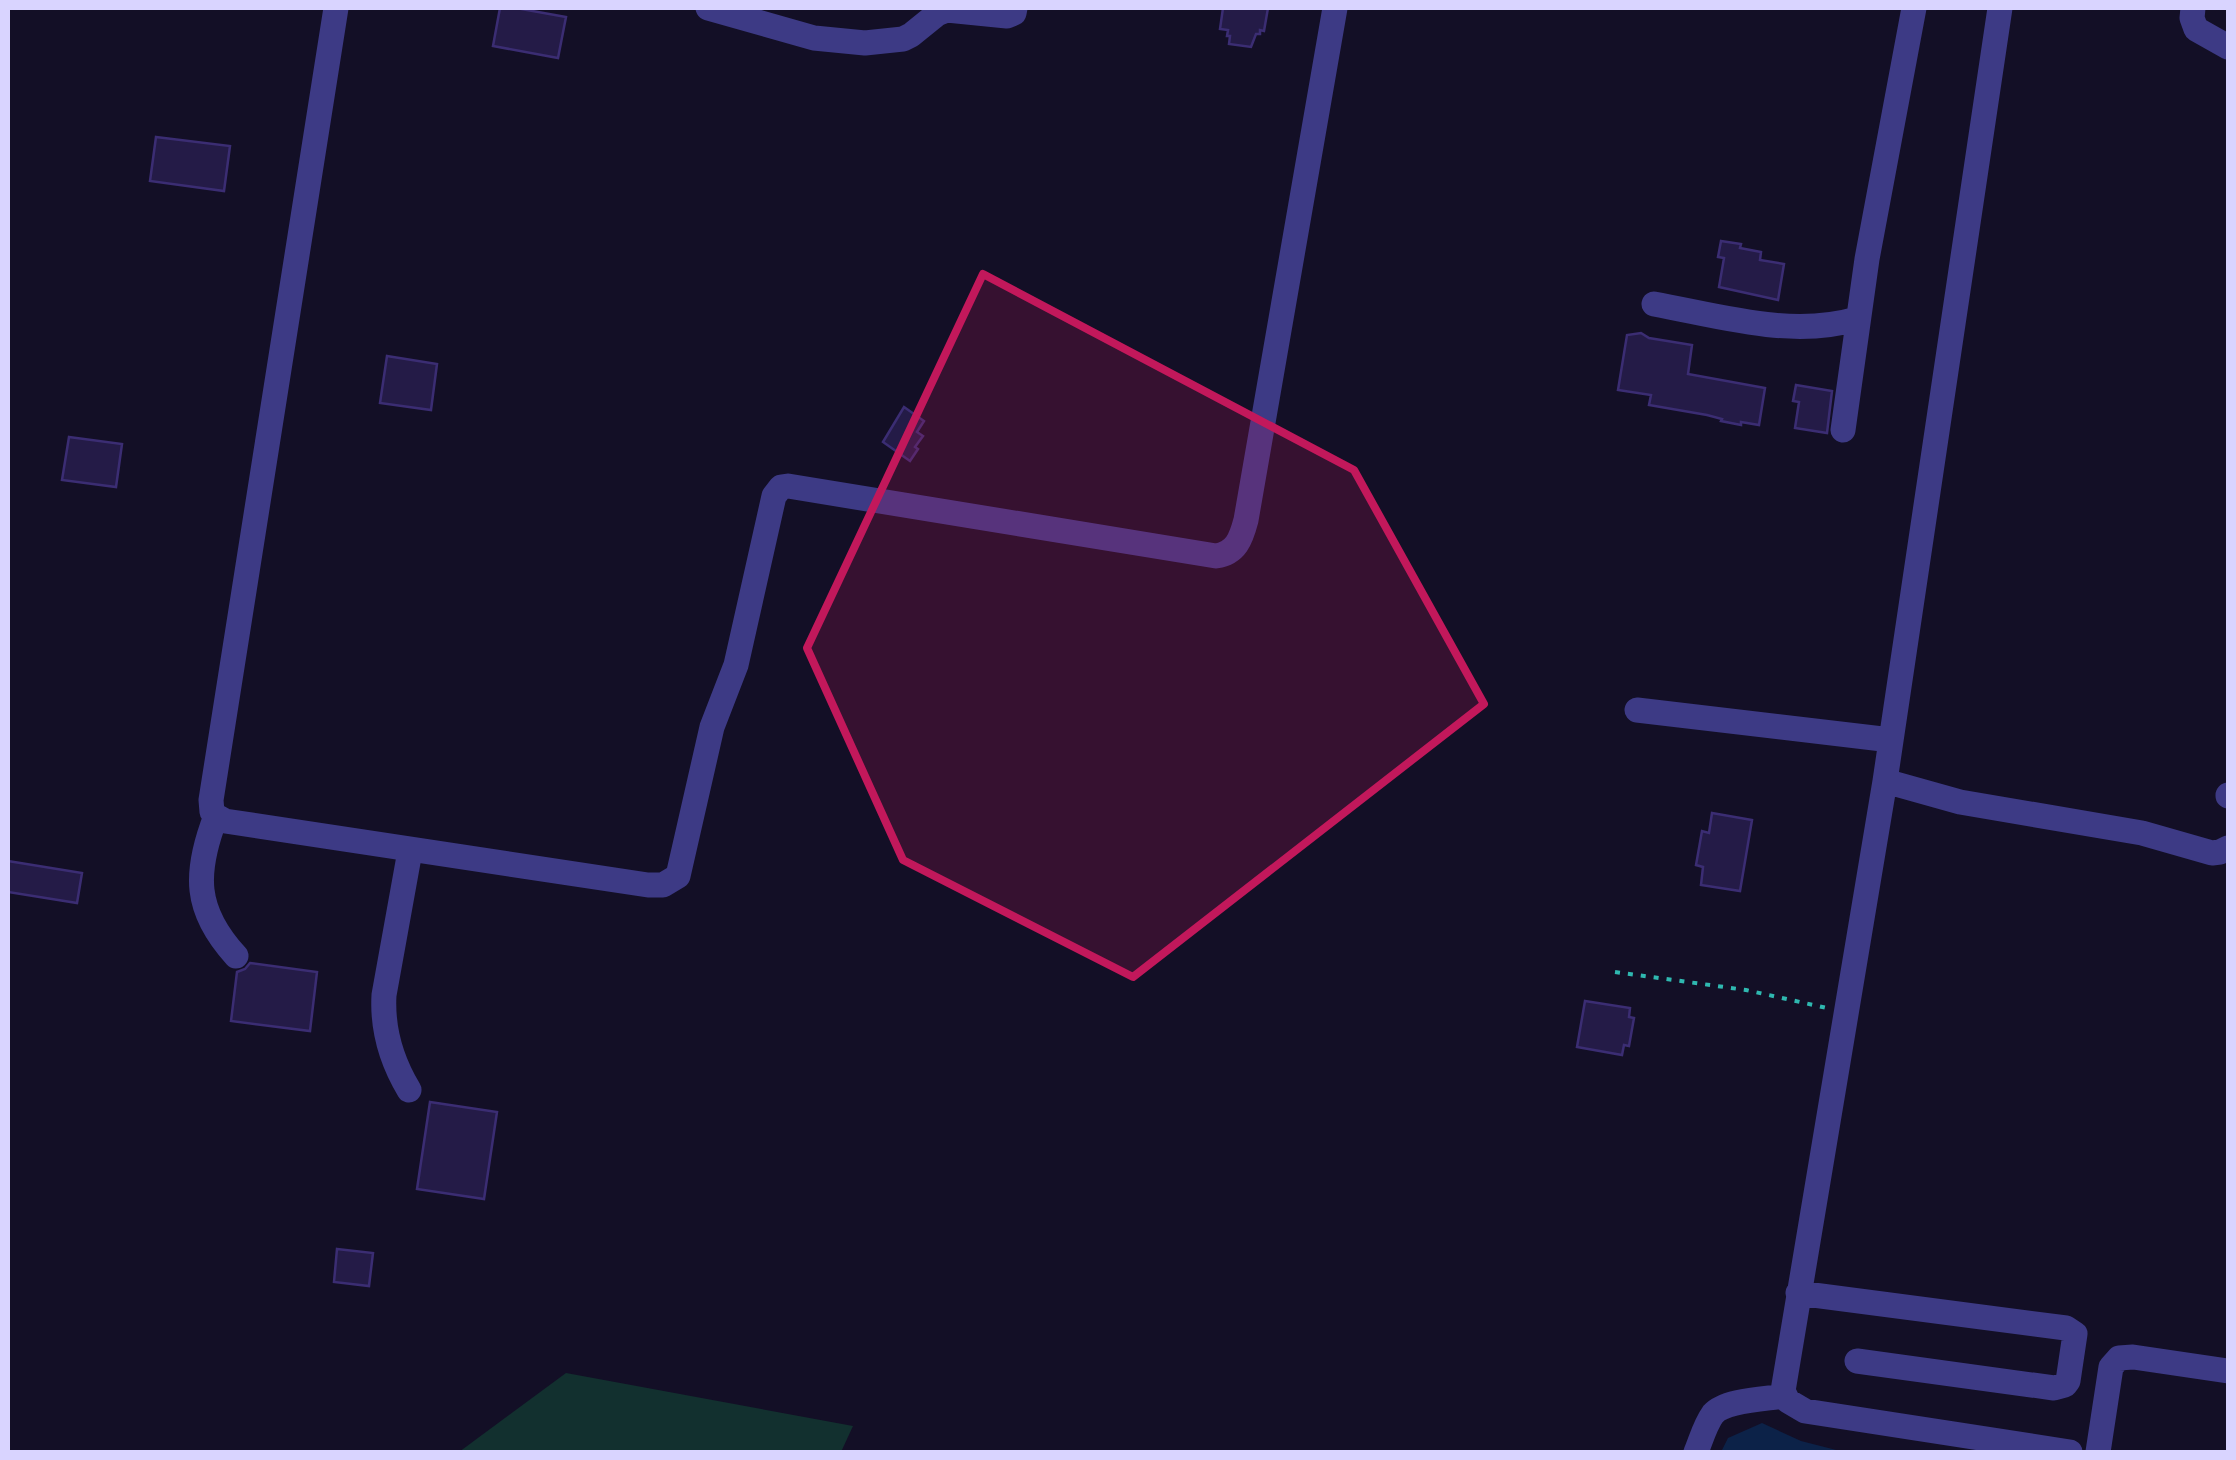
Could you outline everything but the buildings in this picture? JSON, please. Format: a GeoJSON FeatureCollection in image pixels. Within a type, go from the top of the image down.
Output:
{"type":"FeatureCollection","features":[{"type":"Feature","properties":{"kind":"street"},"geometry":{"type":"LineString","coordinates":[[336,8],[212,812],[225,821],[648,885],[663,885],[678,876],[712,728],[736,664],[774,496],[780,487],[1216,556],[1232,551],[1241,539],[1246,520],[1335,8]]}},
{"type":"Feature","properties":{"kind":"street"},"geometry":{"type":"LineString","coordinates":[[708,8],[794,34],[865,42],[912,36],[942,11],[1007,16],[1014,14],[1016,8]]}},
{"type":"Feature","properties":{"kind":"street"},"geometry":{"type":"LineString","coordinates":[[1844,430],[1857,319],[1914,8]]}},
{"type":"Feature","properties":{"kind":"street"},"geometry":{"type":"LineString","coordinates":[[2000,8],[1885,781],[1783,1386],[1788,1401],[1805,1412],[2070,1452]]}},
{"type":"Feature","properties":{"kind":"street"},"geometry":{"type":"LineString","coordinates":[[2192,8],[2196,30],[2228,47]]}},
{"type":"Feature","properties":{"kind":"street"},"geometry":{"type":"LineString","coordinates":[[1654,304],[1791,326],[1835,325],[1857,319]]}},
{"type":"Feature","properties":{"kind":"street"},"geometry":{"type":"LineString","coordinates":[[1637,710],[1891,740]]}},
{"type":"Feature","properties":{"kind":"street"},"geometry":{"type":"LineString","coordinates":[[1885,781],[1960,802],[2142,833],[2212,853],[2228,848]]}},
{"type":"Feature","properties":{"kind":"street"},"geometry":{"type":"LineString","coordinates":[[216,816],[203,858],[202,895],[218,936],[236,956]]}},
{"type":"Feature","properties":{"kind":"street"},"geometry":{"type":"LineString","coordinates":[[409,1090],[389,1048],[383,1016],[410,850]]}},
{"type":"Feature","properties":{"kind":"street"},"geometry":{"type":"LineString","coordinates":[[1798,1293],[2066,1328],[2075,1334],[2068,1381],[2054,1388],[1857,1360]]}},
{"type":"Feature","properties":{"kind":"street"},"geometry":{"type":"LineString","coordinates":[[2098,1452],[2111,1368],[2119,1358],[2133,1356],[2228,1371]]}},
{"type":"Feature","properties":{"kind":"street"},"geometry":{"type":"LineString","coordinates":[[1696,1452],[1706,1426],[1722,1407],[1784,1396]]}},
{"type":"Feature","properties":{"kind":"path"},"geometry":{"type":"LineString","coordinates":[[1615,972],[1746,990],[1846,1012]]}},
{"type":"Feature","properties":{"kind":"highlighted area"},"geometry":{"type":"Polygon","coordinates":[[[983,274],[1354,470],[1484,704],[1133,977],[903,860],[807,648],[983,274]]]}},
{"type":"Feature","properties":{"kind":"green space"},"geometry":{"type":"Polygon","coordinates":[[[566,1373],[853,1426],[841,1452],[459,1452],[566,1373]]]}},
{"type":"Feature","properties":{"kind":"water"},"geometry":{"type":"Polygon","coordinates":[[[1762,1423],[1801,1441],[1844,1452],[1721,1452],[1728,1438],[1762,1423]]]}}]}
